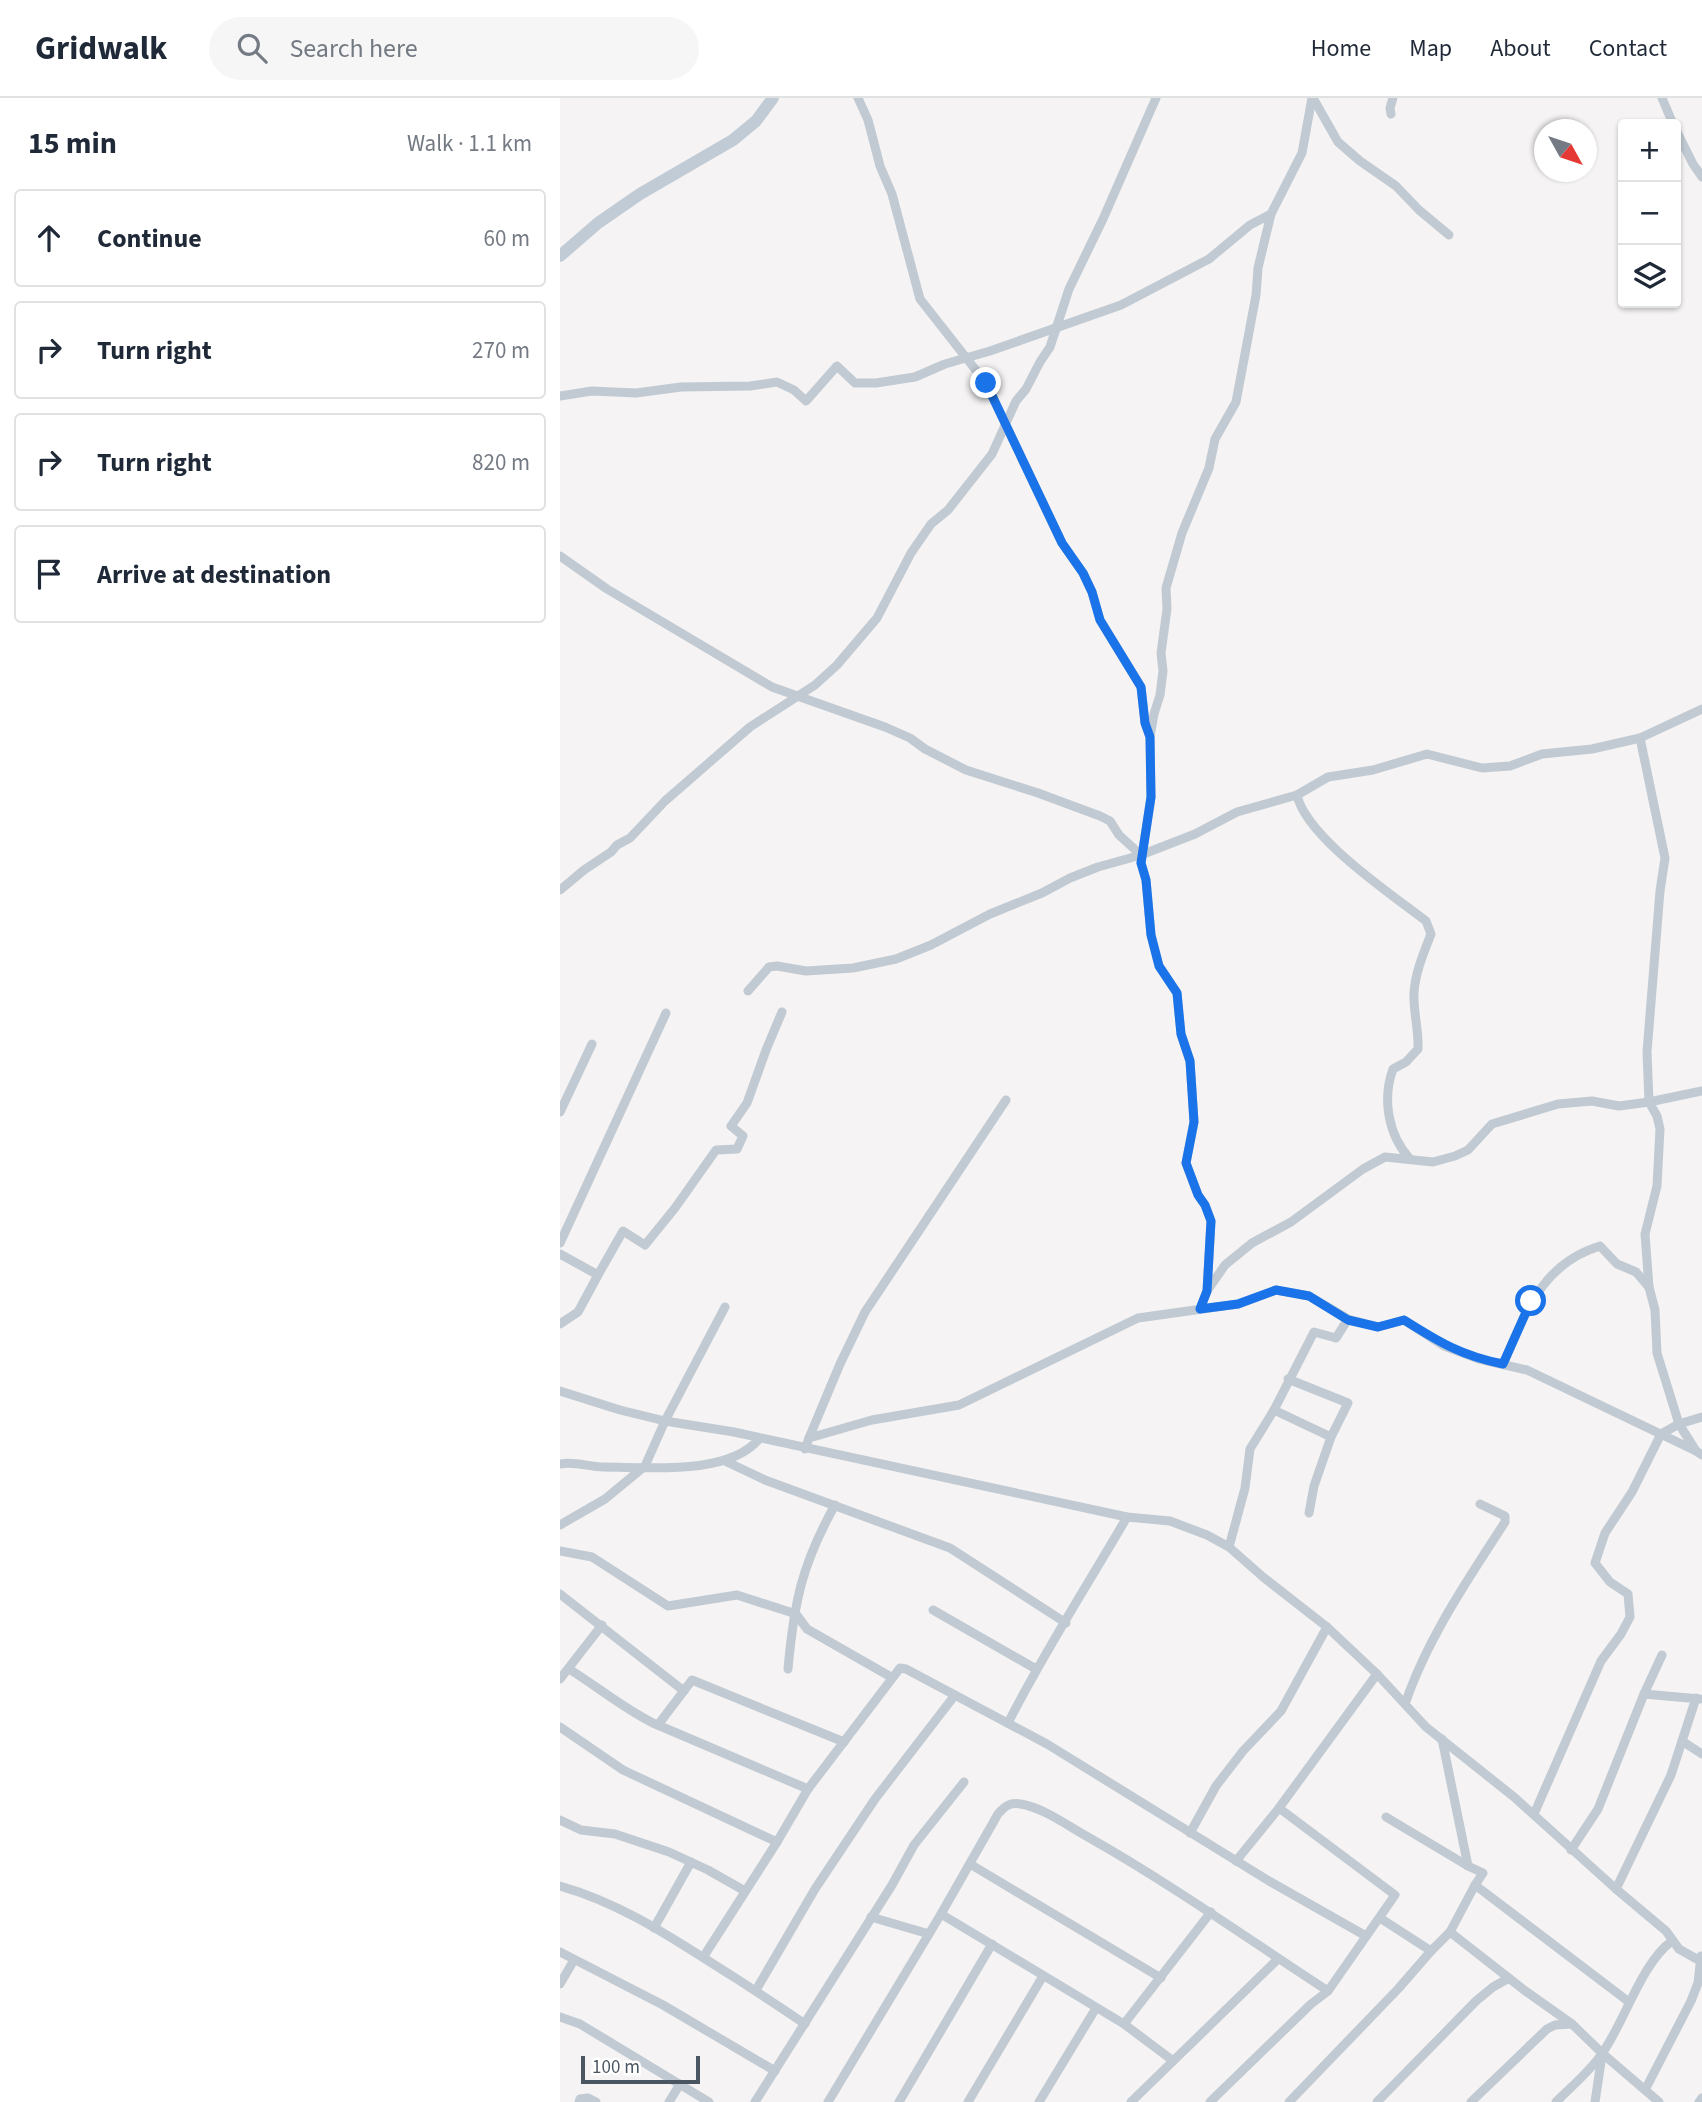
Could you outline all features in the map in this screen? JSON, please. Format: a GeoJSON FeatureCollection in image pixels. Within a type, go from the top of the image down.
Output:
{"type":"FeatureCollection","features":[{"type":"Feature","properties":{"kind":"street"},"geometry":{"type":"LineString","coordinates":[[560,256],[598,223],[640,194],[733,140],[756,121],[773,98]]}},
{"type":"Feature","properties":{"kind":"street"},"geometry":{"type":"LineString","coordinates":[[858,98],[892,194],[920,299],[986,383],[1062,543],[1083,573],[1100,620],[1141,687],[1145,723],[1150,737]]}},
{"type":"Feature","properties":{"kind":"street"},"geometry":{"type":"LineString","coordinates":[[560,890],[617,845],[630,838],[665,802],[750,727],[816,685],[877,618],[911,553],[931,524],[948,510],[992,454],[1016,401],[1050,347],[1069,289],[1156,98]]}},
{"type":"Feature","properties":{"kind":"street"},"geometry":{"type":"LineString","coordinates":[[1207,1291],[1211,1221],[1186,1163],[1194,1122],[1190,1061],[1181,1034],[1177,993],[1159,966],[1151,935],[1141,855],[1151,797],[1150,737],[1163,671],[1161,653],[1167,609],[1166,588],[1182,533],[1209,468],[1214,439],[1236,402],[1256,295],[1258,268],[1272,214],[1302,153],[1313,98]]}},
{"type":"Feature","properties":{"kind":"street"},"geometry":{"type":"LineString","coordinates":[[1313,98],[1338,142],[1396,186],[1449,235]]}},
{"type":"Feature","properties":{"kind":"street"},"geometry":{"type":"LineString","coordinates":[[1391,114],[1394,98]]}},
{"type":"Feature","properties":{"kind":"street"},"geometry":{"type":"LineString","coordinates":[[1662,98],[1672,119]]}},
{"type":"Feature","properties":{"kind":"street"},"geometry":{"type":"LineString","coordinates":[[1681,140],[1702,177]]}},
{"type":"Feature","properties":{"kind":"street"},"geometry":{"type":"LineString","coordinates":[[560,396],[592,391],[636,393],[681,387],[750,386],[777,382],[794,390],[806,401],[837,366],[855,383],[915,377],[1121,305],[1209,260],[1250,225],[1272,214]]}},
{"type":"Feature","properties":{"kind":"street"},"geometry":{"type":"LineString","coordinates":[[560,556],[604,587],[772,687],[885,727],[966,770],[1100,816],[1110,821],[1119,835],[1141,855]]}},
{"type":"Feature","properties":{"kind":"street"},"geometry":{"type":"LineString","coordinates":[[748,991],[769,967],[806,971],[853,968],[896,959],[1070,878],[1195,834],[1237,813],[1297,795],[1328,777],[1373,770],[1427,754],[1482,768],[1510,766],[1542,754],[1592,749],[1640,738],[1702,709]]}},
{"type":"Feature","properties":{"kind":"street"},"geometry":{"type":"LineString","coordinates":[[1640,738],[1665,858],[1647,1052],[1649,1102],[1657,1116],[1660,1129],[1657,1186],[1645,1234],[1648,1287],[1655,1310],[1657,1353],[1679,1424],[1699,1453]]}},
{"type":"Feature","properties":{"kind":"street"},"geometry":{"type":"LineString","coordinates":[[1297,795],[1300,807],[1333,847],[1426,921],[1431,934],[1420,962],[1414,993],[1419,1029],[1418,1048],[1406,1062],[1393,1069],[1387,1084],[1390,1122],[1399,1147],[1410,1159]]}},
{"type":"Feature","properties":{"kind":"street"},"geometry":{"type":"LineString","coordinates":[[560,1324],[578,1312],[622,1231],[645,1245],[675,1209],[716,1150],[737,1149],[743,1136],[731,1126],[747,1102],[782,1012]]}},
{"type":"Feature","properties":{"kind":"street"},"geometry":{"type":"LineString","coordinates":[[560,1242],[666,1013]]}},
{"type":"Feature","properties":{"kind":"street"},"geometry":{"type":"LineString","coordinates":[[560,1112],[592,1044]]}},
{"type":"Feature","properties":{"kind":"street"},"geometry":{"type":"LineString","coordinates":[[1200,1309],[1207,1291],[1225,1265],[1252,1243],[1291,1222],[1363,1169],[1385,1157],[1433,1162],[1455,1156],[1468,1150],[1492,1124],[1558,1104],[1592,1101],[1619,1106],[1702,1091]]}},
{"type":"Feature","properties":{"kind":"street"},"geometry":{"type":"LineString","coordinates":[[805,1448],[865,1312],[1006,1100]]}},
{"type":"Feature","properties":{"kind":"street"},"geometry":{"type":"LineString","coordinates":[[1503,1364],[1531,1301],[1555,1270],[1580,1252],[1600,1246],[1617,1264],[1636,1272],[1648,1287]]}},
{"type":"Feature","properties":{"kind":"street"},"geometry":{"type":"LineString","coordinates":[[560,1254],[598,1275]]}},
{"type":"Feature","properties":{"kind":"street"},"geometry":{"type":"LineString","coordinates":[[809,1438],[872,1420],[959,1405],[1138,1318],[1238,1304],[1276,1290],[1309,1296],[1348,1320],[1378,1327],[1404,1320],[1444,1346],[1479,1359],[1527,1370],[1699,1453]]}},
{"type":"Feature","properties":{"kind":"street"},"geometry":{"type":"LineString","coordinates":[[560,1525],[605,1499],[645,1466],[665,1421],[725,1307]]}},
{"type":"Feature","properties":{"kind":"street"},"geometry":{"type":"LineString","coordinates":[[1230,1548],[1245,1488],[1250,1449],[1274,1410],[1288,1378],[1314,1332],[1336,1338],[1348,1320]]}},
{"type":"Feature","properties":{"kind":"street"},"geometry":{"type":"LineString","coordinates":[[1288,1378],[1348,1403],[1331,1437],[1314,1486],[1309,1513]]}},
{"type":"Feature","properties":{"kind":"street"},"geometry":{"type":"LineString","coordinates":[[560,1391],[665,1421],[734,1432],[904,1467],[1127,1517],[1170,1521],[1207,1535],[1230,1548],[1327,1628],[1377,1674],[1426,1727],[1534,1814],[1571,1850],[1666,1931],[1679,1949],[1701,1958],[1698,1983],[1692,2001],[1645,2090]]}},
{"type":"Feature","properties":{"kind":"street"},"geometry":{"type":"LineString","coordinates":[[1274,1410],[1331,1437]]}},
{"type":"Feature","properties":{"kind":"street"},"geometry":{"type":"LineString","coordinates":[[1534,1814],[1601,1661],[1630,1617],[1628,1594],[1611,1582],[1595,1563],[1605,1533],[1632,1492],[1661,1434],[1679,1424],[1702,1417]]}},
{"type":"Feature","properties":{"kind":"street"},"geometry":{"type":"LineString","coordinates":[[560,1464],[601,1467],[725,1461],[742,1454],[759,1439]]}},
{"type":"Feature","properties":{"kind":"street"},"geometry":{"type":"LineString","coordinates":[[725,1461],[765,1480],[950,1548],[1066,1623]]}},
{"type":"Feature","properties":{"kind":"street"},"geometry":{"type":"LineString","coordinates":[[1405,1704],[1416,1672],[1505,1522],[1505,1516],[1480,1504]]}},
{"type":"Feature","properties":{"kind":"street"},"geometry":{"type":"LineString","coordinates":[[788,1669],[800,1583],[815,1541],[835,1505]]}},
{"type":"Feature","properties":{"kind":"street"},"geometry":{"type":"LineString","coordinates":[[1008,1723],[1035,1669],[1066,1623],[1127,1517]]}},
{"type":"Feature","properties":{"kind":"street"},"geometry":{"type":"LineString","coordinates":[[560,1551],[592,1557],[668,1606],[737,1595],[794,1614],[807,1629],[891,1677]]}},
{"type":"Feature","properties":{"kind":"street"},"geometry":{"type":"LineString","coordinates":[[560,1594],[684,1690]]}},
{"type":"Feature","properties":{"kind":"street"},"geometry":{"type":"LineString","coordinates":[[933,1610],[1035,1669]]}},
{"type":"Feature","properties":{"kind":"street"},"geometry":{"type":"LineString","coordinates":[[560,1679],[602,1625]]}},
{"type":"Feature","properties":{"kind":"street"},"geometry":{"type":"LineString","coordinates":[[1190,1833],[1216,1786],[1243,1751],[1281,1710],[1327,1628]]}},
{"type":"Feature","properties":{"kind":"street"},"geometry":{"type":"LineString","coordinates":[[1571,1850],[1598,1808],[1662,1655]]}},
{"type":"Feature","properties":{"kind":"street"},"geometry":{"type":"LineString","coordinates":[[704,1956],[808,1789],[900,1668],[1047,1744],[1236,1861],[1366,1936]]}},
{"type":"Feature","properties":{"kind":"street"},"geometry":{"type":"LineString","coordinates":[[569,1669],[597,1686],[629,1711],[658,1726],[808,1789]]}},
{"type":"Feature","properties":{"kind":"street"},"geometry":{"type":"LineString","coordinates":[[1236,1861],[1279,1808],[1377,1674]]}},
{"type":"Feature","properties":{"kind":"street"},"geometry":{"type":"LineString","coordinates":[[658,1726],[692,1681],[844,1742]]}},
{"type":"Feature","properties":{"kind":"street"},"geometry":{"type":"LineString","coordinates":[[1616,1889],[1671,1775],[1699,1699],[1644,1694]]}},
{"type":"Feature","properties":{"kind":"street"},"geometry":{"type":"LineString","coordinates":[[756,1990],[816,1889],[875,1799],[955,1695]]}},
{"type":"Feature","properties":{"kind":"street"},"geometry":{"type":"LineString","coordinates":[[560,1727],[623,1770],[777,1842]]}},
{"type":"Feature","properties":{"kind":"street"},"geometry":{"type":"LineString","coordinates":[[1442,1739],[1468,1866]]}},
{"type":"Feature","properties":{"kind":"street"},"geometry":{"type":"LineString","coordinates":[[1682,1741],[1702,1754]]}},
{"type":"Feature","properties":{"kind":"street"},"geometry":{"type":"LineString","coordinates":[[755,2102],[914,1845],[964,1782]]}},
{"type":"Feature","properties":{"kind":"street"},"geometry":{"type":"LineString","coordinates":[[828,2102],[998,1814],[1005,1806],[1013,1803],[1024,1804],[1044,1812],[1105,1847],[1211,1912],[1328,1991]]}},
{"type":"Feature","properties":{"kind":"street"},"geometry":{"type":"LineString","coordinates":[[1210,2102],[1311,2004],[1328,1991],[1395,1895],[1279,1808]]}},
{"type":"Feature","properties":{"kind":"street"},"geometry":{"type":"LineString","coordinates":[[1289,2102],[1450,1932],[1483,1873],[1386,1817]]}},
{"type":"Feature","properties":{"kind":"street"},"geometry":{"type":"LineString","coordinates":[[560,1820],[581,1830],[615,1834],[691,1862],[745,1891]]}},
{"type":"Feature","properties":{"kind":"street"},"geometry":{"type":"LineString","coordinates":[[654,1927],[691,1862]]}},
{"type":"Feature","properties":{"kind":"street"},"geometry":{"type":"LineString","coordinates":[[970,1864],[1161,1978]]}},
{"type":"Feature","properties":{"kind":"street"},"geometry":{"type":"LineString","coordinates":[[1475,1885],[1629,2002]]}},
{"type":"Feature","properties":{"kind":"street"},"geometry":{"type":"LineString","coordinates":[[560,1886],[588,1894],[654,1927],[704,1956],[805,2024]]}},
{"type":"Feature","properties":{"kind":"street"},"geometry":{"type":"LineString","coordinates":[[1124,2024],[1211,1912]]}},
{"type":"Feature","properties":{"kind":"street"},"geometry":{"type":"LineString","coordinates":[[941,1914],[1124,2024],[1172,2060]]}},
{"type":"Feature","properties":{"kind":"street"},"geometry":{"type":"LineString","coordinates":[[871,1917],[929,1934]]}},
{"type":"Feature","properties":{"kind":"street"},"geometry":{"type":"LineString","coordinates":[[1380,1918],[1431,1951]]}},
{"type":"Feature","properties":{"kind":"street"},"geometry":{"type":"LineString","coordinates":[[1450,1932],[1572,2024],[1602,2054],[1659,2102]]}},
{"type":"Feature","properties":{"kind":"street"},"geometry":{"type":"LineString","coordinates":[[1556,2102],[1602,2054],[1629,2002],[1662,1948],[1672,1941]]}},
{"type":"Feature","properties":{"kind":"street"},"geometry":{"type":"LineString","coordinates":[[899,2102],[992,1944]]}},
{"type":"Feature","properties":{"kind":"street"},"geometry":{"type":"LineString","coordinates":[[560,1952],[663,2004],[775,2071]]}},
{"type":"Feature","properties":{"kind":"street"},"geometry":{"type":"LineString","coordinates":[[1131,2102],[1278,1958]]}},
{"type":"Feature","properties":{"kind":"street"},"geometry":{"type":"LineString","coordinates":[[560,1984],[574,1959]]}},
{"type":"Feature","properties":{"kind":"street"},"geometry":{"type":"LineString","coordinates":[[968,2102],[1043,1976]]}},
{"type":"Feature","properties":{"kind":"street"},"geometry":{"type":"LineString","coordinates":[[1377,2102],[1476,2001],[1509,1978]]}},
{"type":"Feature","properties":{"kind":"street"},"geometry":{"type":"LineString","coordinates":[[1039,2102],[1096,2008]]}},
{"type":"Feature","properties":{"kind":"street"},"geometry":{"type":"LineString","coordinates":[[560,2017],[580,2024],[709,2102]]}},
{"type":"Feature","properties":{"kind":"street"},"geometry":{"type":"LineString","coordinates":[[1471,2102],[1547,2029],[1555,2025],[1572,2024]]}},
{"type":"Feature","properties":{"kind":"street"},"geometry":{"type":"LineString","coordinates":[[1595,2102],[1602,2054]]}},
{"type":"Feature","properties":{"kind":"street"},"geometry":{"type":"LineString","coordinates":[[669,2102],[680,2084]]}},
{"type":"Feature","properties":{"kind":"street"},"geometry":{"type":"LineString","coordinates":[[579,2102],[580,2099],[588,2098],[596,2102]]}},
{"type":"Feature","properties":{"kind":"route"},"geometry":{"type":"LineString","coordinates":[[986,383],[1062,543],[1083,573],[1108,636],[1120,650],[1141,687],[1145,723],[1150,737],[1151,797],[1141,863],[1146,880],[1151,935],[1159,966],[1177,993],[1181,1034],[1190,1061],[1194,1122],[1186,1163],[1211,1221],[1212,1242],[1207,1291],[1200,1309],[1238,1304],[1276,1290],[1309,1296],[1348,1320],[1378,1327],[1404,1320],[1444,1346],[1479,1359],[1503,1364],[1531,1301]]}}]}
